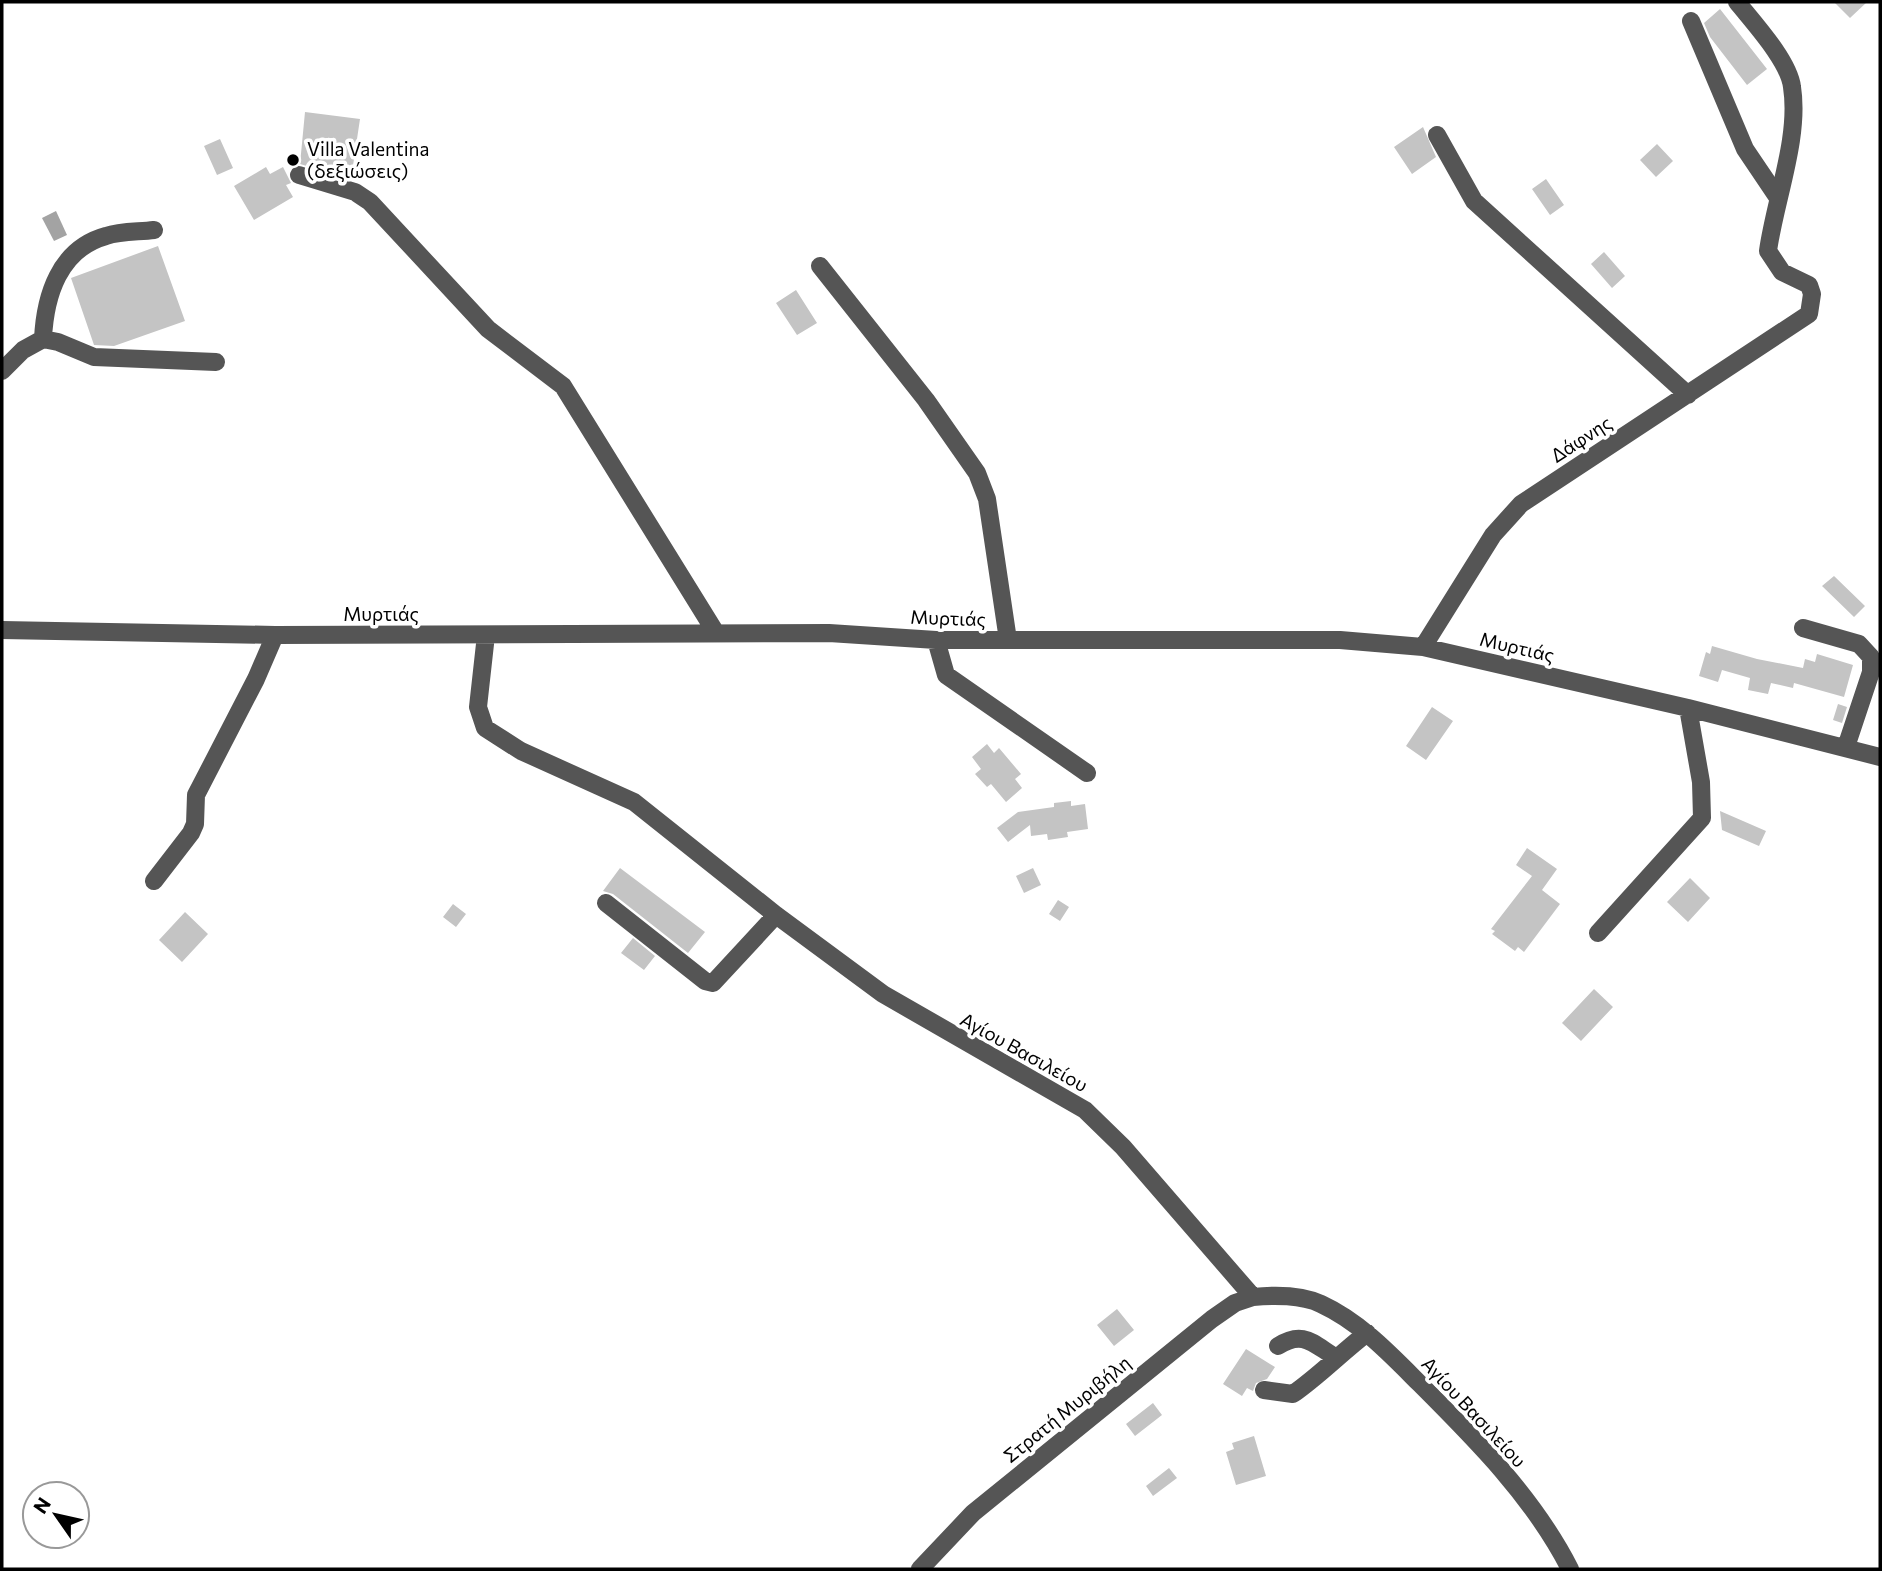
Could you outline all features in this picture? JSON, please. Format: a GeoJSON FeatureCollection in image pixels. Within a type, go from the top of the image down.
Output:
{"type":"FeatureCollection","features":[{"type":"Feature","properties":{"kind":"street"},"geometry":{"type":"LineString","coordinates":[[1737,2],[1770,42],[1792,85],[1788,157],[1778,198]]}},
{"type":"Feature","properties":{"kind":"street"},"geometry":{"type":"LineString","coordinates":[[1690,22],[1745,149],[1778,198]]}},
{"type":"Feature","properties":{"kind":"street"},"geometry":{"type":"LineString","coordinates":[[1437,135],[1474,201],[1688,394]]}},
{"type":"Feature","properties":{"kind":"street"},"geometry":{"type":"LineString","coordinates":[[299,175],[355,192],[370,202],[488,328],[563,386],[716,633]]}},
{"type":"Feature","properties":{"kind":"street","name":"Δάφνης"},"geometry":{"type":"LineString","coordinates":[[1423,647],[1493,535],[1521,505],[1809,314],[1812,294],[1809,285],[1782,272],[1768,251],[1778,198]]}},
{"type":"Feature","properties":{"kind":"street"},"geometry":{"type":"LineString","coordinates":[[43,339],[44,311],[52,285],[76,252],[105,236],[154,230]]}},
{"type":"Feature","properties":{"kind":"street"},"geometry":{"type":"LineString","coordinates":[[821,266],[926,400],[977,473],[986,499],[1008,640]]}},
{"type":"Feature","properties":{"kind":"street"},"geometry":{"type":"LineString","coordinates":[[2,371],[23,350],[43,339],[58,342],[94,357],[216,362]]}},
{"type":"Feature","properties":{"kind":"street"},"geometry":{"type":"LineString","coordinates":[[1802,628],[1859,644],[1871,657],[1871,672],[1846,747]]}},
{"type":"Feature","properties":{"kind":"street","name":"Μυρτιάς"},"geometry":{"type":"LineString","coordinates":[[2,630],[275,635],[828,633],[936,640],[1340,640],[1423,647],[1688,708],[1880,757]]}},
{"type":"Feature","properties":{"kind":"street"},"geometry":{"type":"LineString","coordinates":[[154,881],[191,833],[195,824],[196,795],[256,679],[275,635]]}},
{"type":"Feature","properties":{"kind":"street","name":"Αγίου Βασιλείου"},"geometry":{"type":"LineString","coordinates":[[486,635],[478,707],[485,728],[521,751],[634,802],[776,915],[884,994],[1085,1110],[1124,1147],[1253,1297],[1318,1303],[1367,1333],[1521,1493],[1570,1569]]}},
{"type":"Feature","properties":{"kind":"street"},"geometry":{"type":"LineString","coordinates":[[936,640],[946,675],[1087,773]]}},
{"type":"Feature","properties":{"kind":"street"},"geometry":{"type":"LineString","coordinates":[[1598,933],[1702,818],[1701,782],[1688,708]]}},
{"type":"Feature","properties":{"kind":"street"},"geometry":{"type":"LineString","coordinates":[[606,903],[705,981],[713,983],[776,915]]}},
{"type":"Feature","properties":{"kind":"street","name":"Στρατή Μυριβήλη"},"geometry":{"type":"LineString","coordinates":[[920,1569],[973,1513],[1035,1461],[1212,1320],[1235,1303],[1253,1297]]}},
{"type":"Feature","properties":{"kind":"street"},"geometry":{"type":"LineString","coordinates":[[1264,1390],[1293,1394],[1321,1375],[1335,1357],[1367,1333]]}},
{"type":"Feature","properties":{"kind":"street"},"geometry":{"type":"LineString","coordinates":[[1278,1346],[1292,1337],[1304,1338],[1335,1357]]}},
{"type":"Feature","properties":{"kind":"shaded area"},"geometry":{"type":"Polygon","coordinates":[[[56,211],[67,235],[54,241],[42,218],[56,211]]]}},
{"type":"Feature","properties":{"kind":"building"},"geometry":{"type":"Polygon","coordinates":[[[1834,2],[1867,2],[1850,18],[1834,2]]]}},
{"type":"Feature","properties":{"kind":"building"},"geometry":{"type":"Polygon","coordinates":[[[1720,9],[1767,69],[1747,85],[1710,37],[1704,23],[1720,9]]]}},
{"type":"Feature","properties":{"kind":"building"},"geometry":{"type":"Polygon","coordinates":[[[305,112],[360,119],[351,179],[300,164],[305,112]]]}},
{"type":"Feature","properties":{"kind":"building"},"geometry":{"type":"Polygon","coordinates":[[[1423,127],[1436,157],[1412,174],[1394,147],[1423,127]]]}},
{"type":"Feature","properties":{"kind":"building"},"geometry":{"type":"Polygon","coordinates":[[[220,139],[233,168],[217,175],[204,146],[220,139]]]}},
{"type":"Feature","properties":{"kind":"building"},"geometry":{"type":"Polygon","coordinates":[[[1657,144],[1673,161],[1656,177],[1640,160],[1657,144]]]}},
{"type":"Feature","properties":{"kind":"building"},"geometry":{"type":"Polygon","coordinates":[[[266,167],[270,174],[283,167],[291,183],[286,185],[293,197],[254,220],[234,186],[266,167]]]}},
{"type":"Feature","properties":{"kind":"building"},"geometry":{"type":"Polygon","coordinates":[[[1546,179],[1564,205],[1550,215],[1532,189],[1546,179]]]}},
{"type":"Feature","properties":{"kind":"building"},"geometry":{"type":"Polygon","coordinates":[[[158,246],[185,321],[114,346],[94,345],[71,278],[158,246]]]}},
{"type":"Feature","properties":{"kind":"building"},"geometry":{"type":"Polygon","coordinates":[[[1604,252],[1625,276],[1612,288],[1591,264],[1604,252]]]}},
{"type":"Feature","properties":{"kind":"building"},"geometry":{"type":"Polygon","coordinates":[[[796,290],[817,323],[797,335],[776,303],[796,290]]]}},
{"type":"Feature","properties":{"kind":"building"},"geometry":{"type":"Polygon","coordinates":[[[1834,576],[1865,606],[1854,617],[1822,586],[1834,576]]]}},
{"type":"Feature","properties":{"kind":"building"},"geometry":{"type":"Polygon","coordinates":[[[1712,646],[1803,668],[1805,659],[1815,662],[1817,654],[1853,665],[1844,697],[1794,683],[1793,688],[1771,683],[1768,694],[1748,690],[1750,678],[1722,670],[1718,682],[1699,676],[1706,652],[1710,654],[1712,646]]]}},
{"type":"Feature","properties":{"kind":"building"},"geometry":{"type":"Polygon","coordinates":[[[1838,704],[1847,707],[1842,723],[1833,720],[1838,704]]]}},
{"type":"Feature","properties":{"kind":"building"},"geometry":{"type":"Polygon","coordinates":[[[1432,707],[1453,721],[1426,760],[1406,746],[1432,707]]]}},
{"type":"Feature","properties":{"kind":"building"},"geometry":{"type":"Polygon","coordinates":[[[987,744],[994,753],[999,748],[1021,774],[1015,779],[1022,788],[1006,802],[991,784],[987,787],[975,774],[981,769],[972,757],[987,744]]]}},
{"type":"Feature","properties":{"kind":"building"},"geometry":{"type":"Polygon","coordinates":[[[1071,801],[1071,806],[1085,804],[1088,829],[1067,832],[1068,837],[1048,840],[1047,834],[1031,836],[1030,825],[1008,842],[997,828],[1018,812],[1054,807],[1054,803],[1071,801]]]}},
{"type":"Feature","properties":{"kind":"building"},"geometry":{"type":"Polygon","coordinates":[[[1720,811],[1766,831],[1759,846],[1722,830],[1720,811]]]}},
{"type":"Feature","properties":{"kind":"building"},"geometry":{"type":"Polygon","coordinates":[[[1527,848],[1557,869],[1542,890],[1560,904],[1524,952],[1518,947],[1515,951],[1492,934],[1495,931],[1491,929],[1532,876],[1516,865],[1527,848]]]}},
{"type":"Feature","properties":{"kind":"building"},"geometry":{"type":"Polygon","coordinates":[[[620,868],[705,932],[688,953],[613,894],[603,891],[620,868]]]}},
{"type":"Feature","properties":{"kind":"building"},"geometry":{"type":"Polygon","coordinates":[[[1033,868],[1041,885],[1024,893],[1016,876],[1033,868]]]}},
{"type":"Feature","properties":{"kind":"building"},"geometry":{"type":"Polygon","coordinates":[[[1690,878],[1710,898],[1688,922],[1667,902],[1690,878]]]}},
{"type":"Feature","properties":{"kind":"building"},"geometry":{"type":"Polygon","coordinates":[[[1058,900],[1069,907],[1060,921],[1049,914],[1058,900]]]}},
{"type":"Feature","properties":{"kind":"building"},"geometry":{"type":"Polygon","coordinates":[[[453,904],[466,914],[456,927],[443,917],[453,904]]]}},
{"type":"Feature","properties":{"kind":"building"},"geometry":{"type":"Polygon","coordinates":[[[185,912],[208,934],[182,962],[159,940],[185,912]]]}},
{"type":"Feature","properties":{"kind":"building"},"geometry":{"type":"Polygon","coordinates":[[[633,938],[655,956],[644,970],[621,953],[633,938]]]}},
{"type":"Feature","properties":{"kind":"building"},"geometry":{"type":"Polygon","coordinates":[[[1594,989],[1613,1007],[1581,1041],[1562,1023],[1594,989]]]}},
{"type":"Feature","properties":{"kind":"building"},"geometry":{"type":"Polygon","coordinates":[[[1117,1309],[1134,1330],[1114,1346],[1097,1325],[1117,1309]]]}},
{"type":"Feature","properties":{"kind":"building"},"geometry":{"type":"Polygon","coordinates":[[[1246,1349],[1275,1367],[1267,1379],[1256,1383],[1253,1391],[1247,1388],[1242,1396],[1223,1384],[1246,1349]]]}},
{"type":"Feature","properties":{"kind":"building"},"geometry":{"type":"Polygon","coordinates":[[[1153,1403],[1162,1415],[1135,1436],[1126,1424],[1153,1403]]]}},
{"type":"Feature","properties":{"kind":"building"},"geometry":{"type":"Polygon","coordinates":[[[1254,1436],[1266,1476],[1236,1485],[1226,1452],[1234,1449],[1232,1443],[1254,1436]]]}},
{"type":"Feature","properties":{"kind":"building"},"geometry":{"type":"Polygon","coordinates":[[[1169,1468],[1177,1478],[1153,1496],[1146,1486],[1169,1468]]]}},
{"type":"Feature","properties":{"kind":"place","name":"Villa Valentina (δεξιώσεις)"},"geometry":{"type":"Point","coordinates":[293,160]}}]}
